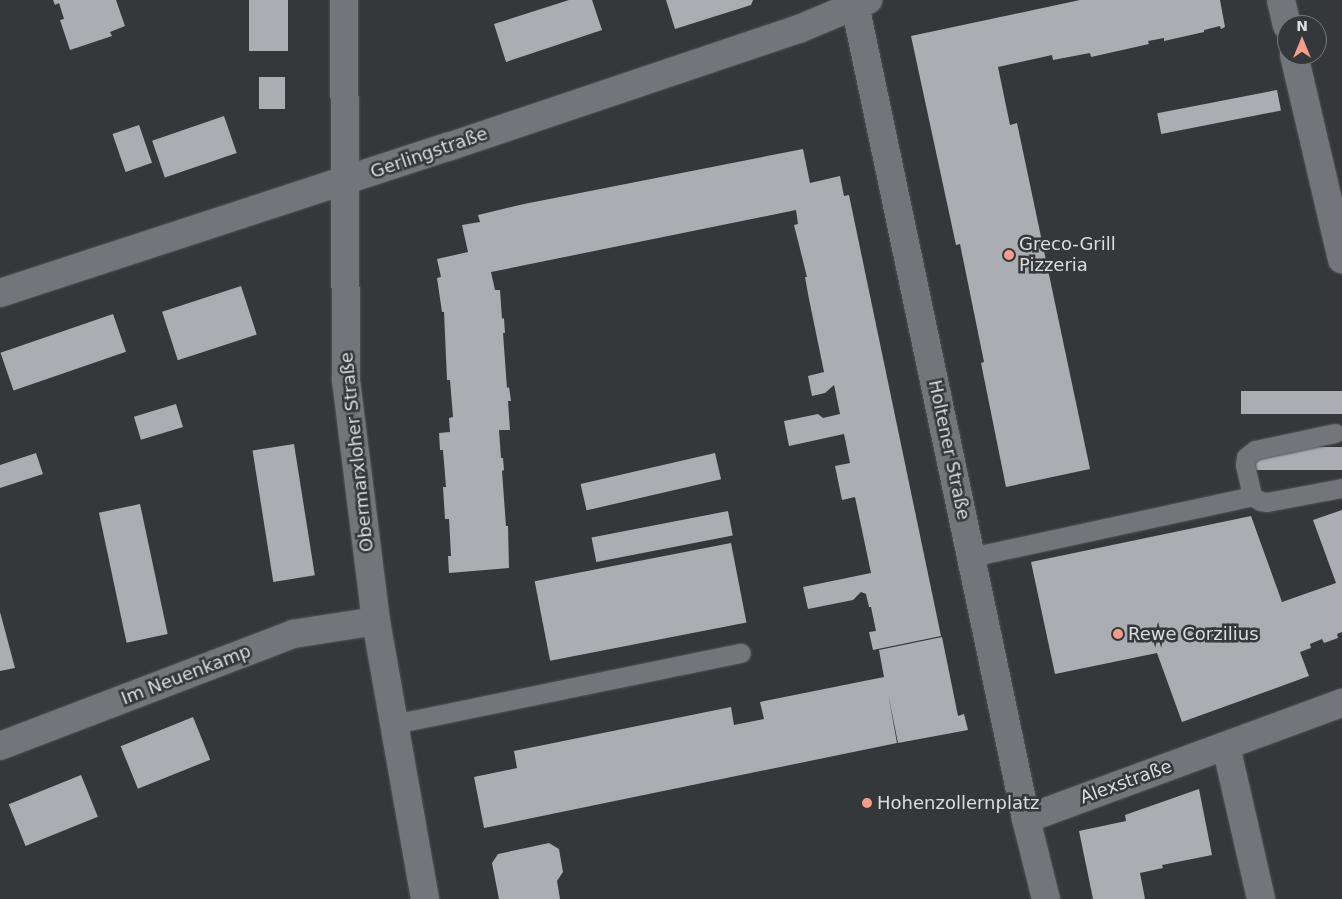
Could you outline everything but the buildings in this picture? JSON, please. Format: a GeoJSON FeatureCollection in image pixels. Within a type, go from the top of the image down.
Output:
{"type":"FeatureCollection","features":[{"type":"Feature","properties":{"kind":"street","name":"Obermarxloher Straße"},"geometry":{"type":"LineString","coordinates":[[344,0],[346,380],[376,621],[425,899]]}},
{"type":"Feature","properties":{"kind":"street"},"geometry":{"type":"LineString","coordinates":[[1281,0],[1285,15]]}},
{"type":"Feature","properties":{"kind":"street","name":"Gerlingstraße"},"geometry":{"type":"LineString","coordinates":[[0,293],[345,182],[799,28],[859,2]]}},
{"type":"Feature","properties":{"kind":"street","name":"Holtener Straße"},"geometry":{"type":"LineString","coordinates":[[859,2],[971,556],[1026,819],[1046,899]]}},
{"type":"Feature","properties":{"kind":"street"},"geometry":{"type":"LineString","coordinates":[[1296,65],[1342,259]]}},
{"type":"Feature","properties":{"kind":"street","name":"Im Neuenkamp"},"geometry":{"type":"LineString","coordinates":[[0,746],[293,634],[376,621]]}},
{"type":"Feature","properties":{"kind":"street","name":"Alexstraße"},"geometry":{"type":"LineString","coordinates":[[1026,819],[1342,703]]}},
{"type":"Feature","properties":{"kind":"street"},"geometry":{"type":"LineString","coordinates":[[1226,746],[1261,899]]}},
{"type":"Feature","properties":{"kind":"lane"},"geometry":{"type":"LineString","coordinates":[[1252,496],[1245,465],[1249,453],[1255,450],[1335,433]]}},
{"type":"Feature","properties":{"kind":"lane"},"geometry":{"type":"LineString","coordinates":[[971,556],[1252,496],[1260,501],[1268,502],[1342,488]]}},
{"type":"Feature","properties":{"kind":"lane"},"geometry":{"type":"LineString","coordinates":[[394,724],[741,653]]}},
{"type":"Feature","properties":{"kind":"place","name":"Greco-Grill Pizzeria"},"geometry":{"type":"Point","coordinates":[1009,255]}},
{"type":"Feature","properties":{"kind":"place","name":"Rewe Corzilius"},"geometry":{"type":"Point","coordinates":[1118,634]}},
{"type":"Feature","properties":{"kind":"place","name":"Hohenzollernplatz"},"geometry":{"type":"Point","coordinates":[867,803]}}]}
